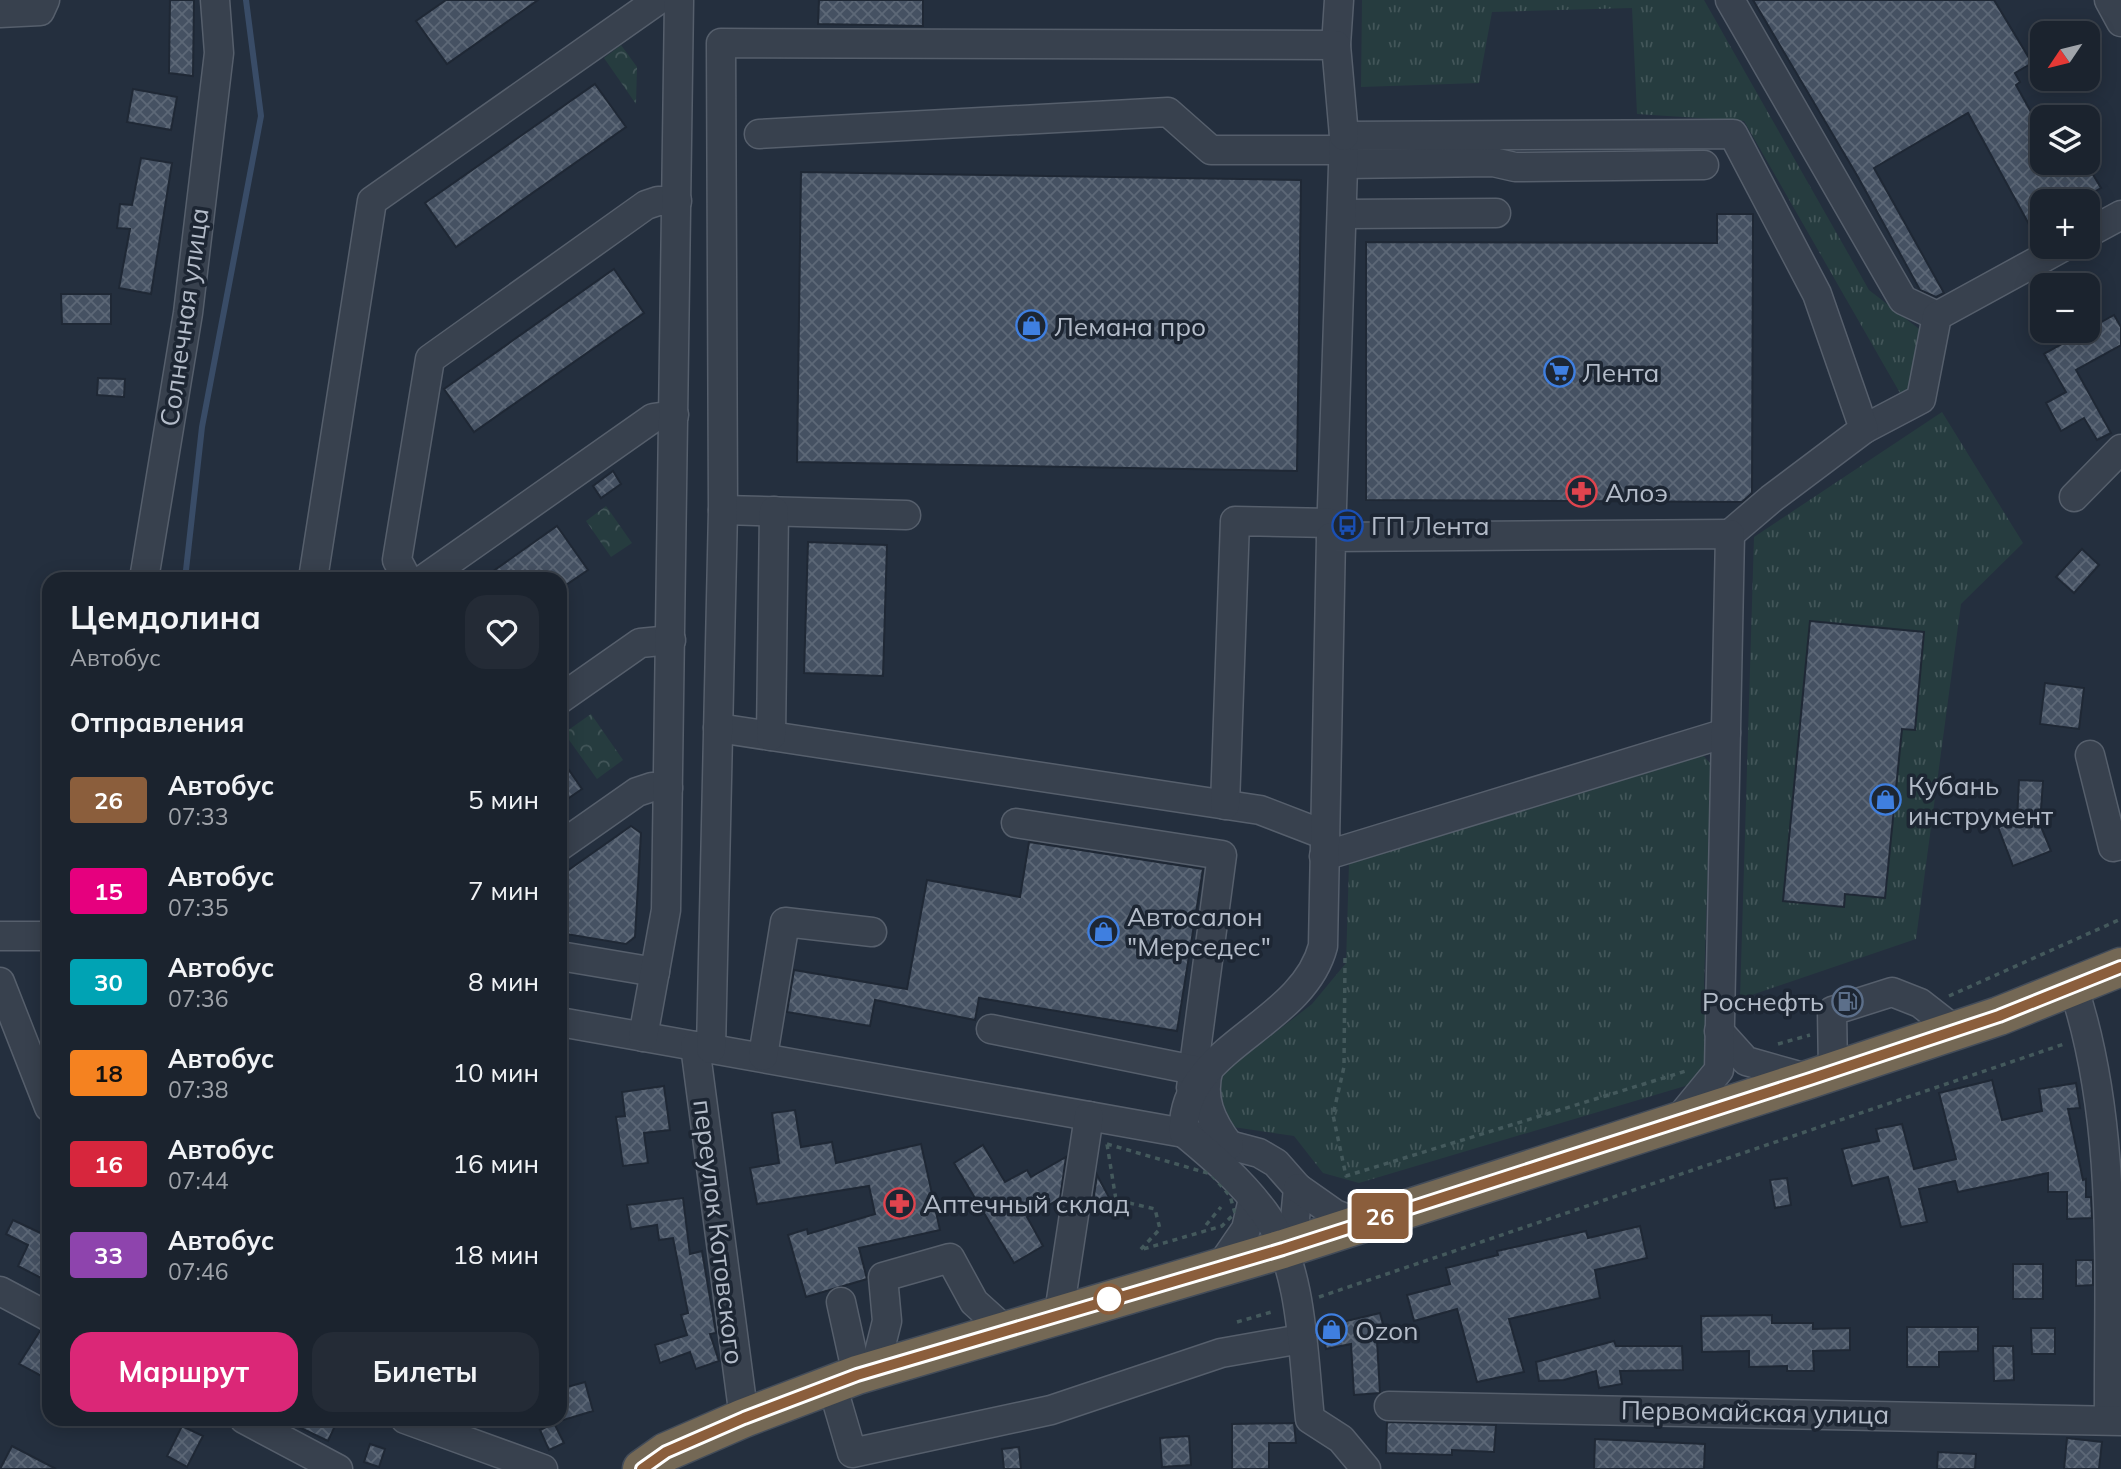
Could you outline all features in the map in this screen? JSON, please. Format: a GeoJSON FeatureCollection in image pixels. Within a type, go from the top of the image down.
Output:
{"type":"FeatureCollection","features":[{"type":"Feature","properties":{"kind":"highway"},"geometry":{"type":"LineString","coordinates":[[642,1469],[666,1452],[744,1418],[855,1376],[1059,1313],[1283,1249],[1956,1031],[2121,967]]}},
{"type":"Feature","properties":{"kind":"street"},"geometry":{"type":"LineString","coordinates":[[0,12],[40,11],[45,0]]}},
{"type":"Feature","properties":{"kind":"street","name":"Солнечная улица"},"geometry":{"type":"LineString","coordinates":[[145,572],[188,313],[219,53],[215,0]]}},
{"type":"Feature","properties":{"kind":"street"},"geometry":{"type":"LineString","coordinates":[[314,572],[372,201],[657,0]]}},
{"type":"Feature","properties":{"kind":"street"},"geometry":{"type":"LineString","coordinates":[[643,1037],[666,910],[680,0]]}},
{"type":"Feature","properties":{"kind":"street"},"geometry":{"type":"LineString","coordinates":[[1198,1076],[1306,985],[1319,964],[1323,946],[1331,530],[1344,214],[1344,150],[1336,45],[1339,0]]}},
{"type":"Feature","properties":{"kind":"street"},"geometry":{"type":"LineString","coordinates":[[1730,0],[1903,300],[1937,316]]}},
{"type":"Feature","properties":{"kind":"street"},"geometry":{"type":"LineString","coordinates":[[2109,0],[2121,22]]}},
{"type":"Feature","properties":{"kind":"street","name":"переулок Котовского"},"geometry":{"type":"LineString","coordinates":[[744,1418],[703,1048],[718,728],[723,509],[721,43],[1336,45]]}},
{"type":"Feature","properties":{"kind":"street"},"geometry":{"type":"LineString","coordinates":[[759,134],[1168,112],[1211,150],[1344,150],[1732,134],[1817,294],[1864,429]]}},
{"type":"Feature","properties":{"kind":"street"},"geometry":{"type":"LineString","coordinates":[[1344,150],[1493,162],[1515,167],[1704,164]]}},
{"type":"Feature","properties":{"kind":"street"},"geometry":{"type":"LineString","coordinates":[[403,572],[397,560],[430,359],[646,205],[658,201],[677,201]]}},
{"type":"Feature","properties":{"kind":"street"},"geometry":{"type":"LineString","coordinates":[[1344,214],[1496,213]]}},
{"type":"Feature","properties":{"kind":"street"},"geometry":{"type":"LineString","coordinates":[[2100,226],[2121,215]]}},
{"type":"Feature","properties":{"kind":"street"},"geometry":{"type":"LineString","coordinates":[[1937,316],[2041,259]]}},
{"type":"Feature","properties":{"kind":"street"},"geometry":{"type":"LineString","coordinates":[[1225,805],[1235,521],[1331,530],[1730,534],[1771,499],[1864,429],[1921,399],[1937,316]]}},
{"type":"Feature","properties":{"kind":"street"},"geometry":{"type":"LineString","coordinates":[[434,572],[653,418],[674,415]]}},
{"type":"Feature","properties":{"kind":"street"},"geometry":{"type":"LineString","coordinates":[[2074,497],[2121,449]]}},
{"type":"Feature","properties":{"kind":"street"},"geometry":{"type":"LineString","coordinates":[[723,509],[906,515]]}},
{"type":"Feature","properties":{"kind":"street"},"geometry":{"type":"LineString","coordinates":[[771,736],[774,511]]}},
{"type":"Feature","properties":{"kind":"street"},"geometry":{"type":"LineString","coordinates":[[1678,1120],[1719,1070],[1730,534]]}},
{"type":"Feature","properties":{"kind":"street"},"geometry":{"type":"LineString","coordinates":[[567,694],[640,643],[671,640]]}},
{"type":"Feature","properties":{"kind":"street"},"geometry":{"type":"LineString","coordinates":[[718,728],[1260,810],[1325,845],[1726,733]]}},
{"type":"Feature","properties":{"kind":"street"},"geometry":{"type":"LineString","coordinates":[[2090,755],[2113,847],[2121,845]]}},
{"type":"Feature","properties":{"kind":"street"},"geometry":{"type":"LineString","coordinates":[[567,841],[644,788],[668,788]]}},
{"type":"Feature","properties":{"kind":"street"},"geometry":{"type":"LineString","coordinates":[[1017,822],[1222,855],[1198,1076],[1183,1115],[1184,1133],[1219,1162],[1265,1214],[1283,1249],[1298,1304],[1310,1419],[1341,1439],[1366,1469]]}},
{"type":"Feature","properties":{"kind":"street"},"geometry":{"type":"LineString","coordinates":[[764,1056],[785,922],[872,932]]}},
{"type":"Feature","properties":{"kind":"street"},"geometry":{"type":"LineString","coordinates":[[0,936],[42,936]]}},
{"type":"Feature","properties":{"kind":"street"},"geometry":{"type":"LineString","coordinates":[[567,957],[655,972]]}},
{"type":"Feature","properties":{"kind":"street"},"geometry":{"type":"LineString","coordinates":[[0,982],[42,1089]]}},
{"type":"Feature","properties":{"kind":"street"},"geometry":{"type":"LineString","coordinates":[[2073,986],[2090,1035],[2104,1126],[2115,1420]]}},
{"type":"Feature","properties":{"kind":"street"},"geometry":{"type":"LineString","coordinates":[[1719,1031],[1746,1062],[1821,1075],[1832,1011],[1892,992],[1920,1003],[1956,1031]]}},
{"type":"Feature","properties":{"kind":"street"},"geometry":{"type":"LineString","coordinates":[[567,1023],[703,1048],[764,1056],[1184,1133],[1259,1153],[1276,1163],[1297,1188],[1335,1214],[1358,1223]]}},
{"type":"Feature","properties":{"kind":"street"},"geometry":{"type":"LineString","coordinates":[[991,1029],[1198,1076],[1204,1086],[1207,1106],[1216,1128],[1229,1145]]}},
{"type":"Feature","properties":{"kind":"street"},"geometry":{"type":"LineString","coordinates":[[1059,1313],[1089,1116]]}},
{"type":"Feature","properties":{"kind":"street"},"geometry":{"type":"LineString","coordinates":[[1283,1249],[1295,1219],[1297,1188]]}},
{"type":"Feature","properties":{"kind":"street"},"geometry":{"type":"LineString","coordinates":[[1220,1267],[1246,1229],[1253,1199]]}},
{"type":"Feature","properties":{"kind":"street"},"geometry":{"type":"LineString","coordinates":[[855,1376],[887,1321],[883,1277],[950,1258],[974,1303],[1005,1330]]}},
{"type":"Feature","properties":{"kind":"street"},"geometry":{"type":"LineString","coordinates":[[0,1291],[42,1313]]}},
{"type":"Feature","properties":{"kind":"street"},"geometry":{"type":"LineString","coordinates":[[841,1302],[855,1376],[852,1453],[1051,1410],[1221,1353],[1301,1339]]}},
{"type":"Feature","properties":{"kind":"street","name":"Первомайская улица"},"geometry":{"type":"LineString","coordinates":[[1390,1406],[2115,1420]]}},
{"type":"Feature","properties":{"kind":"street"},"geometry":{"type":"LineString","coordinates":[[257,1426],[338,1469]]}},
{"type":"Feature","properties":{"kind":"street"},"geometry":{"type":"LineString","coordinates":[[424,1426],[543,1469]]}},
{"type":"Feature","properties":{"kind":"path"},"geometry":{"type":"LineString","coordinates":[[1345,949],[1344,1067],[1334,1115],[1346,1176]]}},
{"type":"Feature","properties":{"kind":"path"},"geometry":{"type":"LineString","coordinates":[[1237,1322],[1298,1304],[2090,1035]]}},
{"type":"Feature","properties":{"kind":"path"},"geometry":{"type":"LineString","coordinates":[[1107,1144],[1210,1174],[1230,1196],[1235,1213],[1223,1226],[1140,1250],[1160,1229],[1155,1209],[1116,1200],[1107,1144]]}},
{"type":"Feature","properties":{"kind":"path"},"geometry":{"type":"LineString","coordinates":[[1206,1225],[1221,1207]]}},
{"type":"Feature","properties":{"kind":"green space"},"geometry":{"type":"Polygon","coordinates":[[[1362,0],[1704,0],[1869,290],[1923,332],[1924,368],[1904,400],[1744,121],[1637,114],[1632,8],[1492,12],[1479,83],[1361,87],[1362,0]]]}},
{"type":"Feature","properties":{"kind":"green space"},"geometry":{"type":"Polygon","coordinates":[[[621,45],[637,67],[636,104],[604,58],[621,45]]]}},
{"type":"Feature","properties":{"kind":"green space"},"geometry":{"type":"Polygon","coordinates":[[[1942,412],[2023,543],[1961,604],[1916,939],[1740,999],[1754,537],[1942,412]]]}},
{"type":"Feature","properties":{"kind":"green space"},"geometry":{"type":"Polygon","coordinates":[[[606,506],[632,543],[611,557],[586,521],[606,506]]]}},
{"type":"Feature","properties":{"kind":"green space"},"geometry":{"type":"Polygon","coordinates":[[[591,714],[623,760],[597,779],[567,737],[567,731],[591,714]]]}},
{"type":"Feature","properties":{"kind":"green space"},"geometry":{"type":"Polygon","coordinates":[[[1701,753],[1711,764],[1704,984],[1713,1057],[1692,1084],[1359,1183],[1323,1173],[1294,1136],[1233,1127],[1222,1101],[1218,1077],[1312,1004],[1346,963],[1349,864],[1701,753]]]}},
{"type":"Feature","properties":{"kind":"building"},"geometry":{"type":"Polygon","coordinates":[[[170,0],[194,0],[193,76],[169,73],[170,0]]]}},
{"type":"Feature","properties":{"kind":"building"},"geometry":{"type":"Polygon","coordinates":[[[446,0],[538,0],[447,64],[416,21],[446,0]]]}},
{"type":"Feature","properties":{"kind":"building"},"geometry":{"type":"Polygon","coordinates":[[[819,0],[923,0],[923,26],[818,24],[819,0]]]}},
{"type":"Feature","properties":{"kind":"building"},"geometry":{"type":"Polygon","coordinates":[[[1753,0],[1994,0],[2030,60],[2030,64],[2015,73],[2020,82],[2016,85],[2030,110],[2030,175],[2093,175],[2101,188],[2030,189],[2030,226],[1968,113],[1874,168],[1944,293],[1936,297],[1920,290],[1858,177],[1753,0]]]}},
{"type":"Feature","properties":{"kind":"building"},"geometry":{"type":"Polygon","coordinates":[[[595,84],[626,127],[456,247],[425,203],[595,84]]]}},
{"type":"Feature","properties":{"kind":"building"},"geometry":{"type":"Polygon","coordinates":[[[133,89],[177,97],[171,130],[127,122],[133,89]]]}},
{"type":"Feature","properties":{"kind":"building"},"geometry":{"type":"Polygon","coordinates":[[[141,158],[172,163],[151,294],[119,288],[130,229],[117,228],[120,204],[132,205],[141,158]]]}},
{"type":"Feature","properties":{"kind":"building"},"geometry":{"type":"Polygon","coordinates":[[[801,172],[1301,180],[1297,471],[797,462],[801,172]]]}},
{"type":"Feature","properties":{"kind":"building","name":"Лента"},"geometry":{"type":"Polygon","coordinates":[[[1717,214],[1753,214],[1752,493],[1742,502],[1366,500],[1366,242],[1717,243],[1717,214]]]}},
{"type":"Feature","properties":{"kind":"building"},"geometry":{"type":"Polygon","coordinates":[[[614,269],[644,313],[474,432],[444,389],[614,269]]]}},
{"type":"Feature","properties":{"kind":"building"},"geometry":{"type":"Polygon","coordinates":[[[61,294],[111,294],[111,324],[62,324],[61,294]]]}},
{"type":"Feature","properties":{"kind":"building"},"geometry":{"type":"Polygon","coordinates":[[[2114,315],[2121,327],[2121,345],[2076,370],[2111,433],[2097,440],[2084,418],[2061,431],[2046,403],[2066,392],[2044,354],[2064,343],[2100,343],[2100,323],[2114,315]]]}},
{"type":"Feature","properties":{"kind":"building"},"geometry":{"type":"Polygon","coordinates":[[[98,378],[125,379],[124,397],[97,395],[98,378]]]}},
{"type":"Feature","properties":{"kind":"building"},"geometry":{"type":"Polygon","coordinates":[[[613,471],[621,484],[601,498],[593,486],[613,471]]]}},
{"type":"Feature","properties":{"kind":"building"},"geometry":{"type":"Polygon","coordinates":[[[557,526],[588,570],[567,584],[567,572],[492,572],[557,526]]]}},
{"type":"Feature","properties":{"kind":"building"},"geometry":{"type":"Polygon","coordinates":[[[808,542],[887,545],[883,676],[804,673],[808,542]]]}},
{"type":"Feature","properties":{"kind":"building"},"geometry":{"type":"Polygon","coordinates":[[[2082,549],[2099,565],[2074,593],[2056,577],[2082,549]]]}},
{"type":"Feature","properties":{"kind":"building"},"geometry":{"type":"Polygon","coordinates":[[[1810,621],[1924,632],[1915,730],[1902,729],[1885,898],[1845,894],[1844,907],[1783,901],[1810,621]]]}},
{"type":"Feature","properties":{"kind":"building"},"geometry":{"type":"Polygon","coordinates":[[[2045,683],[2084,688],[2079,729],[2040,724],[2045,683]]]}},
{"type":"Feature","properties":{"kind":"building"},"geometry":{"type":"Polygon","coordinates":[[[567,767],[582,789],[567,799],[567,767]]]}},
{"type":"Feature","properties":{"kind":"building"},"geometry":{"type":"Polygon","coordinates":[[[2019,780],[2043,781],[2040,824],[2051,851],[2013,866],[1998,827],[2017,820],[2019,780]]]}},
{"type":"Feature","properties":{"kind":"building"},"geometry":{"type":"Polygon","coordinates":[[[631,826],[641,833],[635,937],[626,944],[567,934],[567,871],[631,826]]]}},
{"type":"Feature","properties":{"kind":"building","name":"Автосалон \"Мерседес\""},"geometry":{"type":"Polygon","coordinates":[[[1029,842],[1203,869],[1177,1031],[979,998],[975,1020],[875,1000],[870,1026],[787,1012],[794,970],[907,989],[927,880],[1020,897],[1029,842]]]}},
{"type":"Feature","properties":{"kind":"building"},"geometry":{"type":"Polygon","coordinates":[[[1992,1080],[2002,1120],[2042,1111],[2039,1089],[2076,1083],[2080,1108],[2068,1109],[2083,1180],[2086,1179],[2086,1197],[2091,1197],[2092,1218],[2067,1219],[2067,1192],[2048,1192],[2048,1173],[1958,1192],[1955,1181],[1919,1189],[1927,1222],[1901,1227],[1888,1177],[1852,1186],[1842,1149],[1879,1141],[1876,1129],[1902,1124],[1914,1169],[1956,1159],[1939,1093],[1992,1080]]]}},
{"type":"Feature","properties":{"kind":"building"},"geometry":{"type":"Polygon","coordinates":[[[664,1086],[670,1130],[644,1133],[648,1163],[623,1166],[616,1117],[625,1116],[622,1092],[664,1086]]]}},
{"type":"Feature","properties":{"kind":"building"},"geometry":{"type":"Polygon","coordinates":[[[795,1110],[801,1147],[832,1142],[836,1163],[921,1144],[940,1230],[859,1248],[867,1279],[806,1297],[788,1235],[807,1229],[808,1234],[875,1214],[869,1186],[757,1204],[750,1168],[779,1163],[772,1113],[795,1110]]]}},
{"type":"Feature","properties":{"kind":"building"},"geometry":{"type":"Polygon","coordinates":[[[983,1145],[1005,1182],[1027,1170],[1031,1177],[1066,1157],[1060,1199],[1027,1217],[1043,1246],[1014,1263],[954,1163],[983,1145]]]}},
{"type":"Feature","properties":{"kind":"building"},"geometry":{"type":"Polygon","coordinates":[[[1097,1175],[1111,1201],[1093,1211],[1092,1209],[1097,1175]]]}},
{"type":"Feature","properties":{"kind":"building"},"geometry":{"type":"Polygon","coordinates":[[[1787,1178],[1791,1205],[1775,1208],[1770,1180],[1787,1178]]]}},
{"type":"Feature","properties":{"kind":"building"},"geometry":{"type":"Polygon","coordinates":[[[683,1198],[690,1254],[702,1251],[716,1333],[710,1334],[719,1361],[696,1369],[690,1352],[660,1363],[655,1345],[687,1335],[681,1315],[688,1313],[673,1238],[659,1240],[657,1225],[631,1229],[627,1205],[683,1198]]]}},
{"type":"Feature","properties":{"kind":"building"},"geometry":{"type":"Polygon","coordinates":[[[13,1220],[42,1234],[41,1278],[18,1266],[28,1245],[6,1234],[13,1220]]]}},
{"type":"Feature","properties":{"kind":"building"},"geometry":{"type":"Polygon","coordinates":[[[1640,1226],[1647,1258],[1595,1270],[1600,1298],[1509,1319],[1524,1372],[1477,1382],[1457,1309],[1414,1321],[1407,1295],[1450,1284],[1446,1268],[1498,1255],[1497,1251],[1586,1231],[1588,1238],[1640,1226]]]}},
{"type":"Feature","properties":{"kind":"building"},"geometry":{"type":"Polygon","coordinates":[[[2076,1260],[2093,1260],[2093,1285],[2076,1286],[2076,1260]]]}},
{"type":"Feature","properties":{"kind":"building"},"geometry":{"type":"Polygon","coordinates":[[[2013,1264],[2043,1264],[2043,1299],[2013,1299],[2013,1264]]]}},
{"type":"Feature","properties":{"kind":"building"},"geometry":{"type":"Polygon","coordinates":[[[1380,1313],[1387,1339],[1377,1341],[1380,1393],[1354,1395],[1351,1344],[1326,1349],[1321,1327],[1380,1313]]]}},
{"type":"Feature","properties":{"kind":"building"},"geometry":{"type":"Polygon","coordinates":[[[1772,1315],[1772,1323],[1813,1323],[1813,1329],[1850,1328],[1850,1350],[1813,1351],[1814,1371],[1787,1371],[1787,1366],[1749,1367],[1749,1351],[1702,1352],[1701,1316],[1772,1315]]]}},
{"type":"Feature","properties":{"kind":"building"},"geometry":{"type":"Polygon","coordinates":[[[1907,1327],[1978,1327],[1978,1351],[1939,1352],[1939,1367],[1907,1367],[1907,1327]]]}},
{"type":"Feature","properties":{"kind":"building"},"geometry":{"type":"Polygon","coordinates":[[[2031,1328],[2055,1328],[2055,1354],[2032,1354],[2031,1328]]]}},
{"type":"Feature","properties":{"kind":"building"},"geometry":{"type":"Polygon","coordinates":[[[40,1331],[42,1332],[42,1376],[19,1364],[40,1331]]]}},
{"type":"Feature","properties":{"kind":"building"},"geometry":{"type":"Polygon","coordinates":[[[1614,1341],[1616,1346],[1682,1346],[1683,1370],[1620,1371],[1622,1384],[1599,1388],[1596,1371],[1564,1380],[1539,1381],[1536,1362],[1614,1341]]]}},
{"type":"Feature","properties":{"kind":"building"},"geometry":{"type":"Polygon","coordinates":[[[1993,1346],[2013,1346],[2014,1380],[1994,1381],[1993,1346]]]}},
{"type":"Feature","properties":{"kind":"building"},"geometry":{"type":"Polygon","coordinates":[[[585,1382],[593,1411],[567,1419],[567,1387],[585,1382]]]}},
{"type":"Feature","properties":{"kind":"building"},"geometry":{"type":"Polygon","coordinates":[[[1387,1422],[1496,1425],[1494,1452],[1452,1450],[1452,1455],[1386,1453],[1387,1422]]]}},
{"type":"Feature","properties":{"kind":"building"},"geometry":{"type":"Polygon","coordinates":[[[1294,1423],[1296,1443],[1269,1443],[1269,1469],[1232,1469],[1232,1424],[1294,1423]]]}},
{"type":"Feature","properties":{"kind":"building"},"geometry":{"type":"Polygon","coordinates":[[[182,1426],[203,1436],[187,1467],[167,1456],[182,1426]]]}},
{"type":"Feature","properties":{"kind":"building"},"geometry":{"type":"Polygon","coordinates":[[[297,1426],[335,1426],[328,1441],[297,1426]]]}},
{"type":"Feature","properties":{"kind":"building"},"geometry":{"type":"Polygon","coordinates":[[[556,1426],[564,1443],[549,1450],[540,1430],[556,1426]]]}},
{"type":"Feature","properties":{"kind":"building"},"geometry":{"type":"Polygon","coordinates":[[[1189,1436],[1191,1465],[1162,1467],[1160,1438],[1189,1436]]]}},
{"type":"Feature","properties":{"kind":"building"},"geometry":{"type":"Polygon","coordinates":[[[2067,1438],[2102,1442],[2099,1469],[2064,1469],[2067,1438]]]}},
{"type":"Feature","properties":{"kind":"building"},"geometry":{"type":"Polygon","coordinates":[[[1595,1439],[1705,1444],[1704,1469],[1594,1469],[1595,1439]]]}},
{"type":"Feature","properties":{"kind":"building"},"geometry":{"type":"Polygon","coordinates":[[[370,1444],[385,1449],[379,1467],[364,1462],[370,1444]]]}},
{"type":"Feature","properties":{"kind":"building"},"geometry":{"type":"Polygon","coordinates":[[[12,1446],[56,1469],[0,1469],[12,1446]]]}},
{"type":"Feature","properties":{"kind":"building"},"geometry":{"type":"Polygon","coordinates":[[[1019,1447],[1021,1469],[1004,1469],[1002,1449],[1019,1447]]]}},
{"type":"Feature","properties":{"kind":"building"},"geometry":{"type":"Polygon","coordinates":[[[1938,1452],[1976,1454],[1975,1469],[1937,1469],[1938,1452]]]}},
{"type":"Feature","properties":{"kind":"waterway"},"geometry":{"type":"LineString","coordinates":[[186,572],[202,427],[261,116],[246,0]]}},
{"type":"Feature","properties":{"kind":"bus line","name":"26"},"geometry":{"type":"LineString","coordinates":[[642,1469],[666,1452],[744,1418],[857,1375],[1059,1313],[1283,1249],[1810,1079],[1999,1016],[2121,967]]}},
{"type":"Feature","properties":{"kind":"place","name":"Лемана про"},"geometry":{"type":"Point","coordinates":[1031,326]}},
{"type":"Feature","properties":{"kind":"place","name":"Лента"},"geometry":{"type":"Point","coordinates":[1559,372]}},
{"type":"Feature","properties":{"kind":"place","name":"Алоэ"},"geometry":{"type":"Point","coordinates":[1582,492]}},
{"type":"Feature","properties":{"kind":"place","name":"ГП Лента"},"geometry":{"type":"Point","coordinates":[1348,525]}},
{"type":"Feature","properties":{"kind":"place","name":"Кубань инструмент"},"geometry":{"type":"Point","coordinates":[1885,800]}},
{"type":"Feature","properties":{"kind":"place","name":"Автосалон \"Мерседес\""},"geometry":{"type":"Point","coordinates":[1104,931]}},
{"type":"Feature","properties":{"kind":"place","name":"Роснефть"},"geometry":{"type":"Point","coordinates":[1847,1001]}},
{"type":"Feature","properties":{"kind":"place","name":"Аптечный склад"},"geometry":{"type":"Point","coordinates":[900,1203]}},
{"type":"Feature","properties":{"kind":"place","name":"Ozon"},"geometry":{"type":"Point","coordinates":[1332,1330]}}]}
